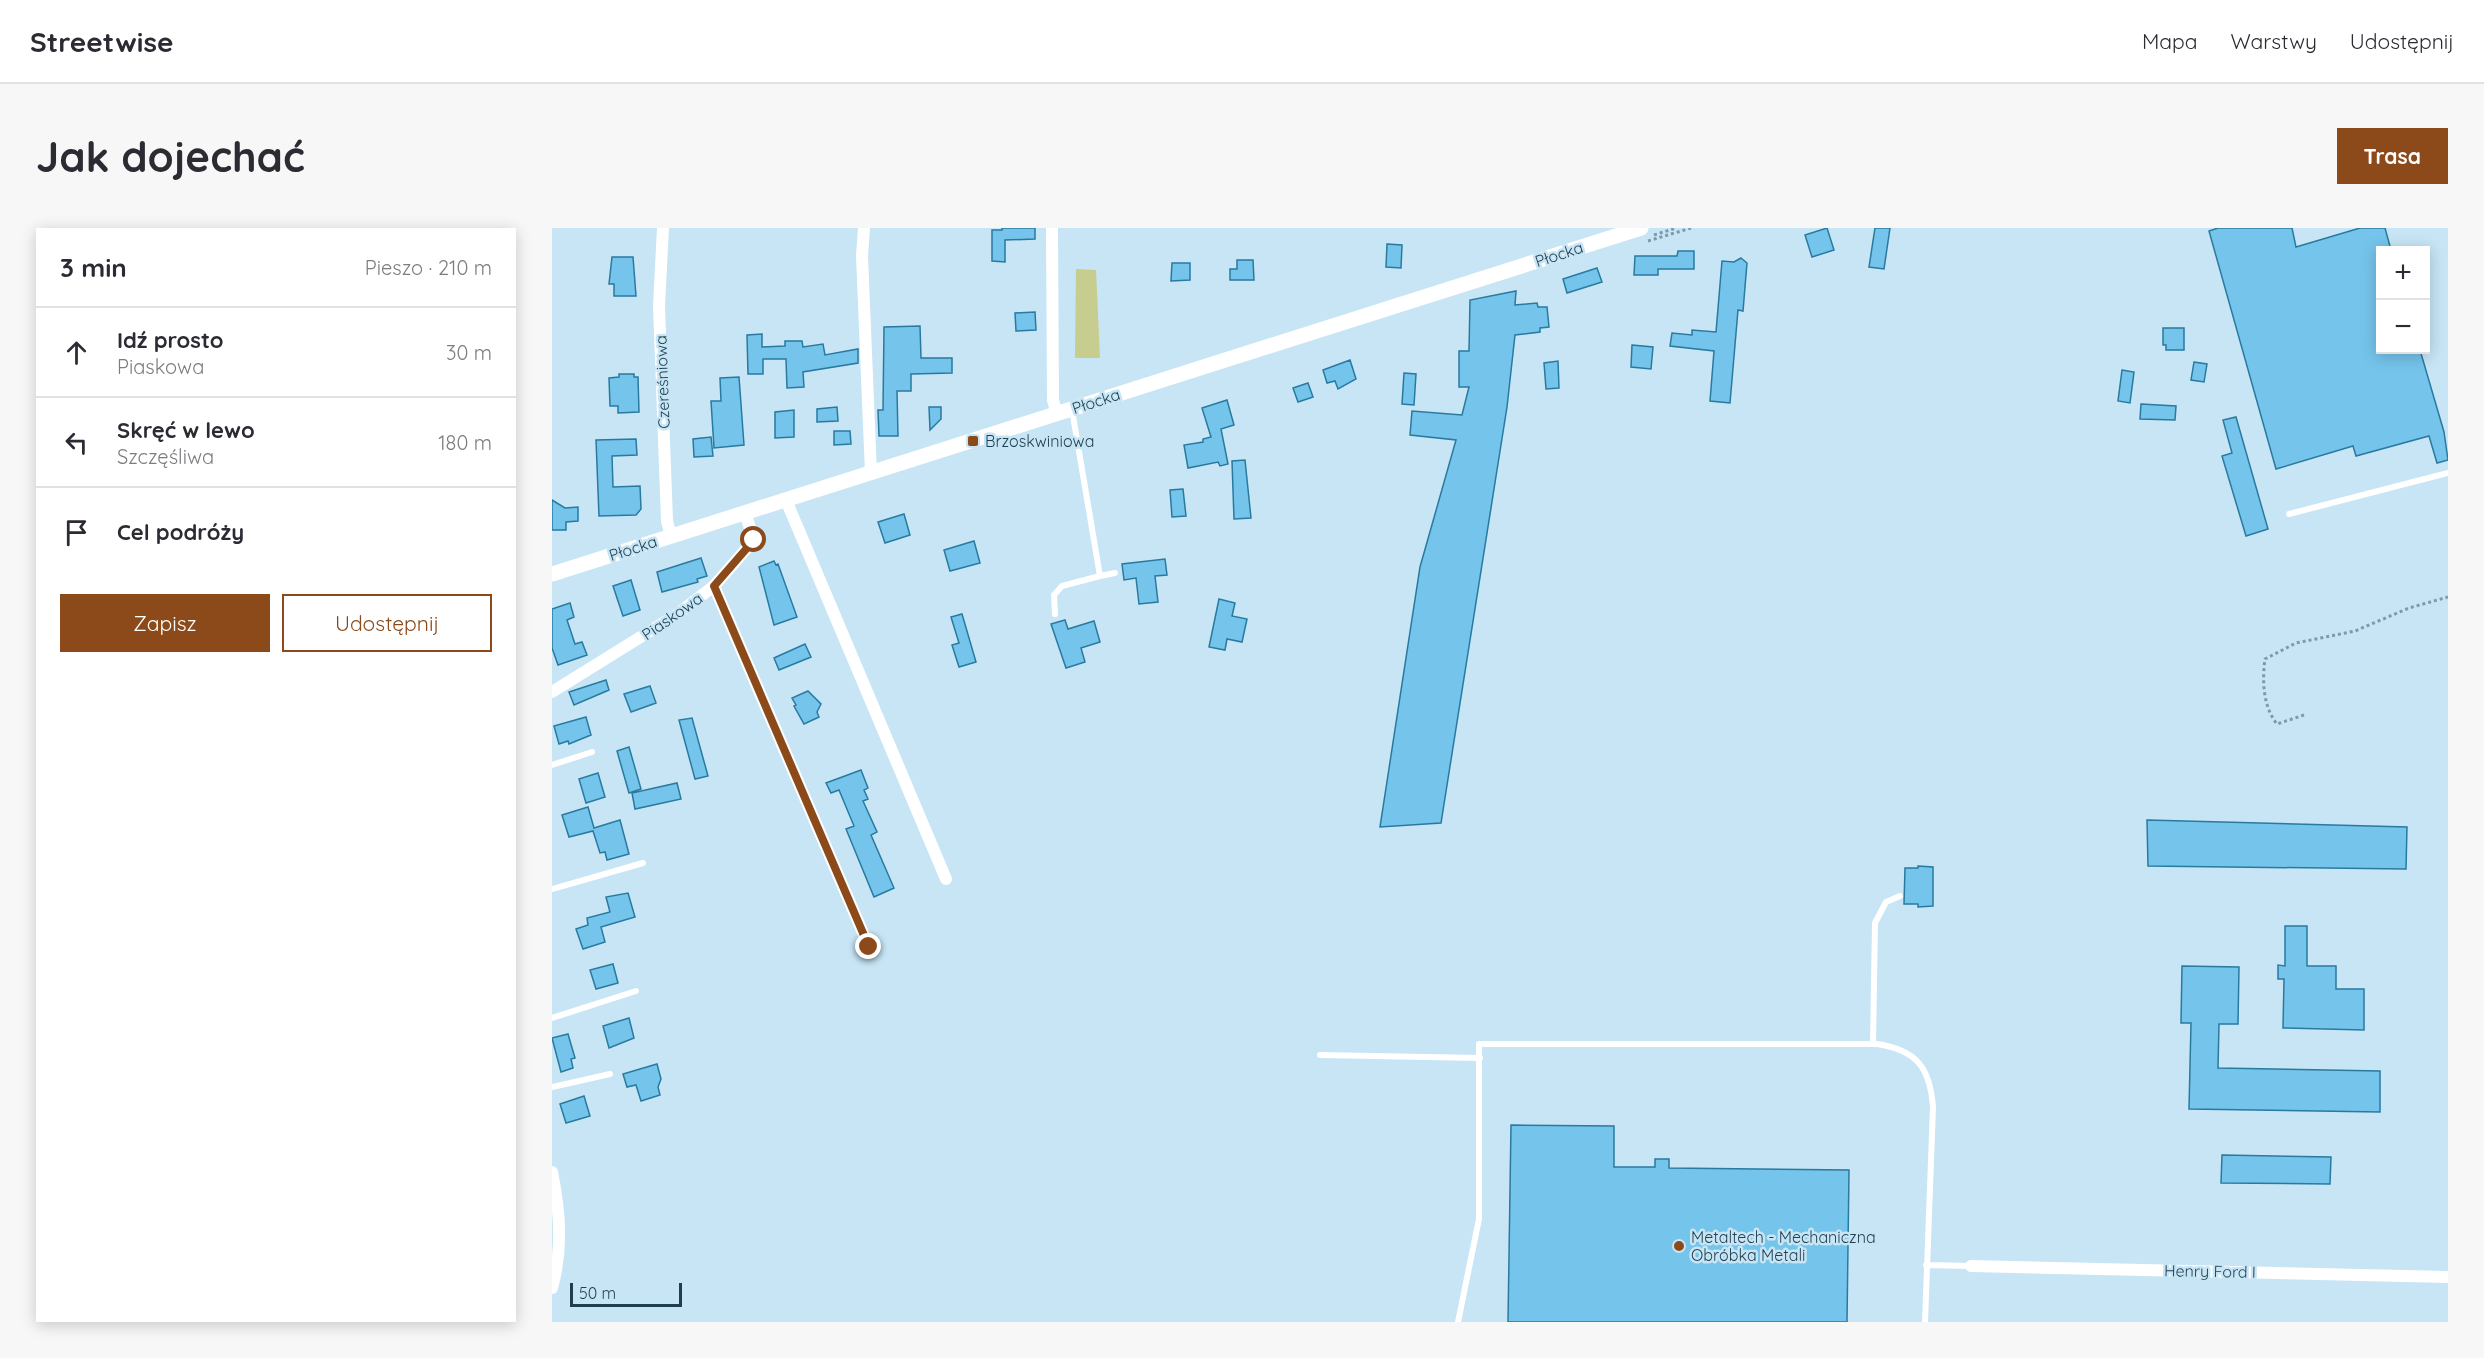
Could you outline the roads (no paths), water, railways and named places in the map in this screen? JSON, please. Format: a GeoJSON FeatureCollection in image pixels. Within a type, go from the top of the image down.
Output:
{"type":"FeatureCollection","features":[{"type":"Feature","properties":{"kind":"street","name":"Czereśniowa"},"geometry":{"type":"LineString","coordinates":[[663,228],[659,306],[667,521],[671,536]]}},
{"type":"Feature","properties":{"kind":"street"},"geometry":{"type":"LineString","coordinates":[[864,228],[862,256],[871,473]]}},
{"type":"Feature","properties":{"kind":"street"},"geometry":{"type":"LineString","coordinates":[[1052,228],[1053,400],[1064,412]]}},
{"type":"Feature","properties":{"kind":"street","name":"Płocka"},"geometry":{"type":"LineString","coordinates":[[552,574],[1641,228]]}},
{"type":"Feature","properties":{"kind":"street"},"geometry":{"type":"LineString","coordinates":[[786,500],[946,879]]}},
{"type":"Feature","properties":{"kind":"street","name":"Piaskowa"},"geometry":{"type":"LineString","coordinates":[[552,692],[636,641],[714,586],[754,540],[745,513]]}},
{"type":"Feature","properties":{"kind":"street"},"geometry":{"type":"LineString","coordinates":[[714,586],[869,947]]}},
{"type":"Feature","properties":{"kind":"street"},"geometry":{"type":"LineString","coordinates":[[552,1172],[561,1231],[560,1255],[552,1288]]}},
{"type":"Feature","properties":{"kind":"street","name":"Henry Ford I"},"geometry":{"type":"LineString","coordinates":[[1971,1266],[2448,1276]]}},
{"type":"Feature","properties":{"kind":"lane"},"geometry":{"type":"LineString","coordinates":[[1064,412],[1100,576]]}},
{"type":"Feature","properties":{"kind":"lane"},"geometry":{"type":"LineString","coordinates":[[2289,514],[2448,473]]}},
{"type":"Feature","properties":{"kind":"lane"},"geometry":{"type":"LineString","coordinates":[[1055,614],[1054,595],[1062,586],[1115,573]]}},
{"type":"Feature","properties":{"kind":"lane"},"geometry":{"type":"LineString","coordinates":[[552,765],[592,752]]}},
{"type":"Feature","properties":{"kind":"lane"},"geometry":{"type":"LineString","coordinates":[[552,889],[643,863]]}},
{"type":"Feature","properties":{"kind":"lane"},"geometry":{"type":"LineString","coordinates":[[1873,1044],[1875,923],[1886,902],[1900,896]]}},
{"type":"Feature","properties":{"kind":"lane"},"geometry":{"type":"LineString","coordinates":[[552,1017],[636,991]]}},
{"type":"Feature","properties":{"kind":"lane"},"geometry":{"type":"LineString","coordinates":[[1458,1322],[1479,1219],[1479,1044],[1873,1044],[1897,1047],[1924,1069],[1931,1083],[1932,1147],[1925,1322]]}},
{"type":"Feature","properties":{"kind":"lane"},"geometry":{"type":"LineString","coordinates":[[1320,1055],[1480,1058]]}},
{"type":"Feature","properties":{"kind":"lane"},"geometry":{"type":"LineString","coordinates":[[552,1087],[610,1074]]}},
{"type":"Feature","properties":{"kind":"lane"},"geometry":{"type":"LineString","coordinates":[[1926,1265],[1971,1266]]}},
{"type":"Feature","properties":{"kind":"place","name":"Brzoskwiniowa"},"geometry":{"type":"Point","coordinates":[973,441]}},
{"type":"Feature","properties":{"kind":"place","name":"Metaltech - Mechaniczna Obróbka Metali"},"geometry":{"type":"Point","coordinates":[1679,1246]}}]}
